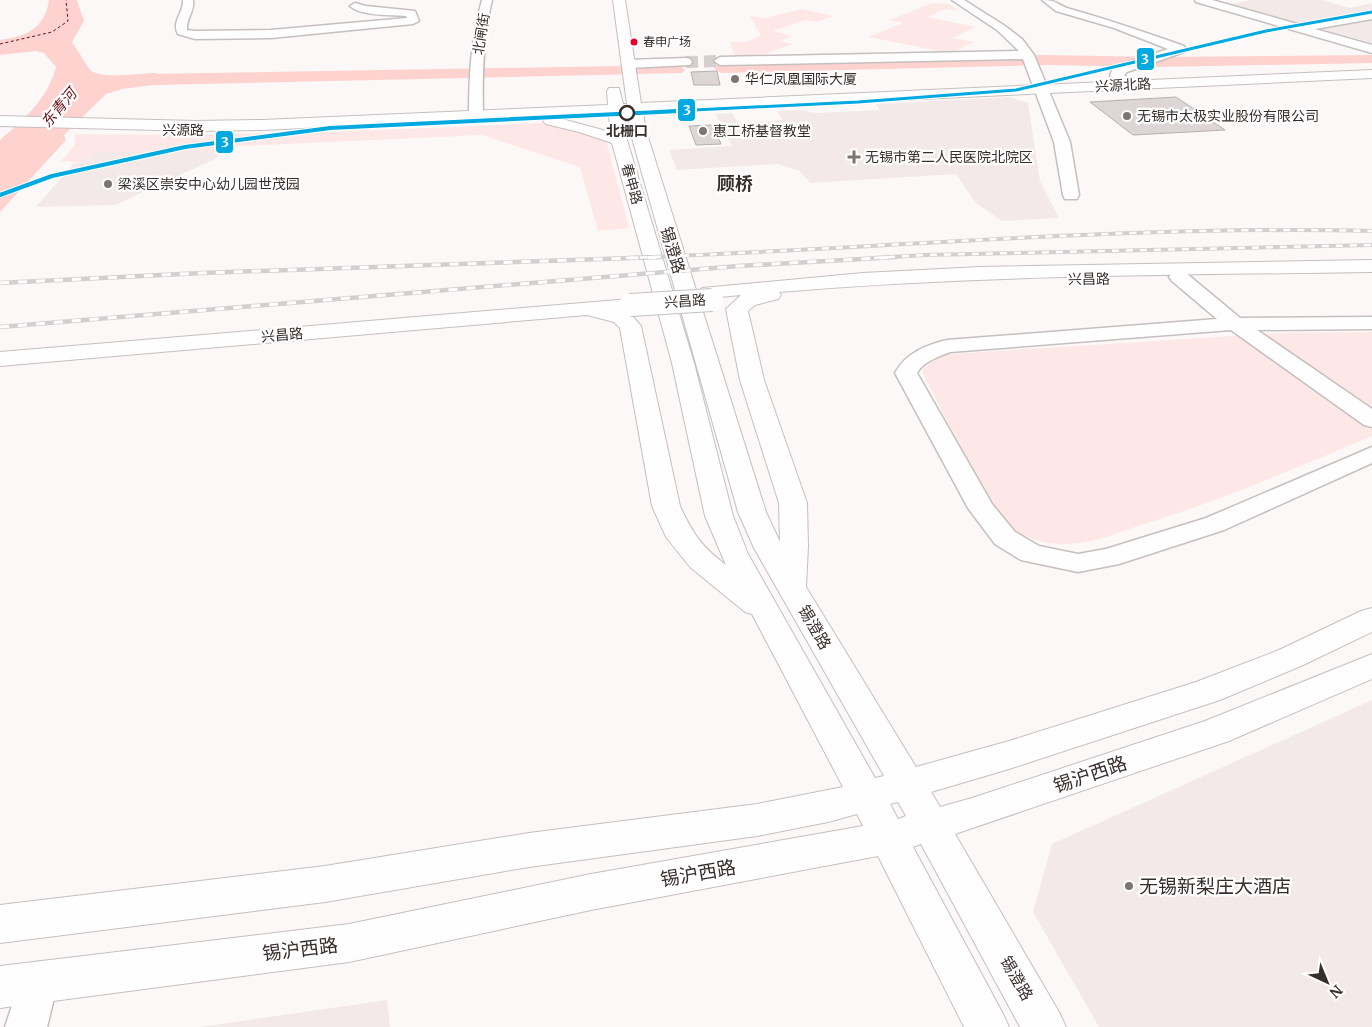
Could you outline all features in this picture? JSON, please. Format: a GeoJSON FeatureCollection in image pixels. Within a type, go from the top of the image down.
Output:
{"type":"FeatureCollection","features":[{"type":"Feature","properties":{"kind":"main road","name":"春申路"},"geometry":{"type":"LineString","coordinates":[[619,0],[625,71],[638,131],[657,196]]}},
{"type":"Feature","properties":{"kind":"main road","name":"春申路"},"geometry":{"type":"LineString","coordinates":[[625,71],[615,112],[620,140],[683,363],[719,516],[734,554],[767,614]]}},
{"type":"Feature","properties":{"kind":"main road","name":"兴源北路"},"geometry":{"type":"LineString","coordinates":[[635,111],[1041,88],[1372,74]]}},
{"type":"Feature","properties":{"kind":"main road","name":"兴源路"},"geometry":{"type":"LineString","coordinates":[[0,127],[253,125],[476,115],[635,111]]}},
{"type":"Feature","properties":{"kind":"main road","name":"兴源路"},"geometry":{"type":"LineString","coordinates":[[96,126],[262,129],[532,119],[615,112]]}},
{"type":"Feature","properties":{"kind":"main road"},"geometry":{"type":"LineString","coordinates":[[532,119],[583,128],[620,140]]}},
{"type":"Feature","properties":{"kind":"main road"},"geometry":{"type":"LineString","coordinates":[[0,121],[96,126]]}},
{"type":"Feature","properties":{"kind":"main road","name":"锡澄路"},"geometry":{"type":"LineString","coordinates":[[657,196],[752,512],[768,548],[907,784],[1044,1027]]}},
{"type":"Feature","properties":{"kind":"main road","name":"兴昌路"},"geometry":{"type":"LineString","coordinates":[[711,296],[863,279],[980,273],[1372,266]]}},
{"type":"Feature","properties":{"kind":"main road","name":"兴昌路"},"geometry":{"type":"LineString","coordinates":[[0,350],[630,301],[711,296],[773,295],[984,280],[1372,273]]}},
{"type":"Feature","properties":{"kind":"main road"},"geometry":{"type":"LineString","coordinates":[[773,295],[748,300],[737,309],[752,380],[793,503],[794,546],[791,587]]}},
{"type":"Feature","properties":{"kind":"main road","name":"兴昌路"},"geometry":{"type":"LineString","coordinates":[[0,359],[566,310],[630,301]]}},
{"type":"Feature","properties":{"kind":"main road"},"geometry":{"type":"LineString","coordinates":[[566,310],[601,311],[621,317],[630,326],[666,506],[680,537],[700,560],[767,614],[866,795],[988,1027]]}},
{"type":"Feature","properties":{"kind":"main road"},"geometry":{"type":"LineString","coordinates":[[0,924],[325,884],[529,850],[758,820],[828,807],[1009,755],[1208,691],[1290,658],[1372,619]]}},
{"type":"Feature","properties":{"kind":"main road","name":"锡沪西路"},"geometry":{"type":"LineString","coordinates":[[19,985],[349,943],[591,892],[887,838],[972,814],[1217,731],[1372,666]]}},
{"type":"Feature","properties":{"kind":"street"},"geometry":{"type":"LineString","coordinates":[[188,0],[189,8],[181,19],[182,32],[195,35],[271,34],[413,21],[411,14],[355,6]]}},
{"type":"Feature","properties":{"kind":"street","name":"北闸街"},"geometry":{"type":"LineString","coordinates":[[476,115],[476,71],[483,15],[487,0]]}},
{"type":"Feature","properties":{"kind":"street"},"geometry":{"type":"LineString","coordinates":[[957,0],[1001,28],[1018,42],[1030,60],[1062,142],[1071,195]]}},
{"type":"Feature","properties":{"kind":"street"},"geometry":{"type":"LineString","coordinates":[[1047,0],[1060,9],[1118,26],[1180,49],[1117,73],[1117,76],[1128,84]]}},
{"type":"Feature","properties":{"kind":"street"},"geometry":{"type":"LineString","coordinates":[[1200,0],[1372,49]]}},
{"type":"Feature","properties":{"kind":"street"},"geometry":{"type":"LineString","coordinates":[[1298,28],[1372,16]]}},
{"type":"Feature","properties":{"kind":"street"},"geometry":{"type":"LineString","coordinates":[[720,61],[1030,60]]}},
{"type":"Feature","properties":{"kind":"street"},"geometry":{"type":"LineString","coordinates":[[625,71],[686,62]]}},
{"type":"Feature","properties":{"kind":"street"},"geometry":{"type":"LineString","coordinates":[[1179,277],[1235,324],[1372,420]]}},
{"type":"Feature","properties":{"kind":"street"},"geometry":{"type":"LineString","coordinates":[[1372,323],[1235,324],[947,346],[924,355],[909,365],[906,373],[981,508],[1005,538],[1031,554],[1078,563],[1109,558],[1215,524],[1372,454]]}},
{"type":"Feature","properties":{"kind":"street"},"geometry":{"type":"LineString","coordinates":[[19,985],[26,1027]]}},
{"type":"Feature","properties":{"kind":"shaded area"},"geometry":{"type":"Polygon","coordinates":[[[1252,0],[1322,0],[1350,8],[1372,3],[1372,43],[1231,4],[1252,0]]]}},
{"type":"Feature","properties":{"kind":"shaded area"},"geometry":{"type":"Polygon","coordinates":[[[932,3],[949,4],[959,11],[945,9],[928,17],[976,27],[953,38],[974,42],[950,53],[868,37],[903,23],[890,20],[932,3]]]}},
{"type":"Feature","properties":{"kind":"shaded area"},"geometry":{"type":"Polygon","coordinates":[[[802,9],[834,16],[816,22],[805,20],[773,31],[792,36],[780,41],[793,44],[765,54],[773,56],[735,58],[730,42],[746,42],[761,36],[750,16],[765,18],[802,9]]]}},
{"type":"Feature","properties":{"kind":"shaded area","name":"无锡市第二人民医院北院区"},"geometry":{"type":"Polygon","coordinates":[[[1010,97],[1028,103],[1040,181],[1059,218],[1002,221],[976,203],[956,174],[810,183],[800,171],[777,164],[677,170],[669,150],[732,146],[715,114],[732,113],[738,123],[783,120],[777,111],[800,110],[816,113],[880,110],[876,104],[1010,97]]]}},
{"type":"Feature","properties":{"kind":"shaded area"},"geometry":{"type":"Polygon","coordinates":[[[541,123],[563,127],[606,140],[629,228],[598,231],[580,167],[482,135],[222,147],[220,152],[96,152],[86,163],[61,161],[75,145],[75,134],[249,134],[541,123]]]}},
{"type":"Feature","properties":{"kind":"shaded area","name":"梁溪区崇安中心幼儿园世茂园"},"geometry":{"type":"Polygon","coordinates":[[[96,152],[220,152],[217,158],[115,205],[36,207],[74,163],[86,163],[96,152]]]}},
{"type":"Feature","properties":{"kind":"shaded area"},"geometry":{"type":"Polygon","coordinates":[[[1372,332],[1372,436],[1200,505],[1103,538],[1073,544],[1043,542],[1033,539],[1007,525],[992,512],[922,371],[934,360],[950,354],[1281,333],[1372,332]]]}},
{"type":"Feature","properties":{"kind":"shaded area"},"geometry":{"type":"Polygon","coordinates":[[[1372,700],[1372,1027],[1099,1027],[1033,912],[1052,844],[1372,700]]]}},
{"type":"Feature","properties":{"kind":"shaded area"},"geometry":{"type":"Polygon","coordinates":[[[387,1000],[390,1027],[200,1027],[387,1000]]]}},
{"type":"Feature","properties":{"kind":"water","name":"东青河"},"geometry":{"type":"Polygon","coordinates":[[[49,0],[77,0],[84,21],[72,42],[90,70],[103,75],[157,73],[153,85],[122,89],[106,94],[64,135],[66,140],[0,212],[0,140],[41,99],[56,67],[44,53],[36,51],[0,55],[0,40],[18,36],[33,29],[43,18],[49,0]]]}},
{"type":"Feature","properties":{"kind":"building"},"geometry":{"type":"Polygon","coordinates":[[[717,71],[720,85],[694,85],[691,72],[717,71]]]}},
{"type":"Feature","properties":{"kind":"building","name":"无锡市太极实业股份有限公司"},"geometry":{"type":"Polygon","coordinates":[[[1176,97],[1225,130],[1133,135],[1090,102],[1176,97]]]}},
{"type":"Feature","properties":{"kind":"building","name":"惠工桥基督教堂"},"geometry":{"type":"Polygon","coordinates":[[[713,125],[721,144],[696,145],[689,126],[713,125]]]}},
{"type":"Feature","properties":{"kind":"waterway"},"geometry":{"type":"LineString","coordinates":[[722,68],[1046,60],[1158,62],[1372,59]]}},
{"type":"Feature","properties":{"kind":"waterway"},"geometry":{"type":"LineString","coordinates":[[113,81],[677,70]]}},
{"type":"Feature","properties":{"kind":"ferry route"},"geometry":{"type":"LineString","coordinates":[[0,44],[52,32],[68,21],[66,0]]}},
{"type":"Feature","properties":{"kind":"tunnel"},"geometry":{"type":"LineString","coordinates":[[686,62],[720,61]]}},
{"type":"Feature","properties":{"kind":"railway"},"geometry":{"type":"LineString","coordinates":[[626,258],[1185,231],[1372,231]]}},
{"type":"Feature","properties":{"kind":"railway"},"geometry":{"type":"LineString","coordinates":[[874,258],[925,255],[1372,245]]}},
{"type":"Feature","properties":{"kind":"railway"},"geometry":{"type":"LineString","coordinates":[[0,283],[202,273],[661,257]]}},
{"type":"Feature","properties":{"kind":"railway"},"geometry":{"type":"LineString","coordinates":[[0,327],[738,266],[896,257]]}},
{"type":"Feature","properties":{"kind":"transit line","name":"3"},"geometry":{"type":"LineString","coordinates":[[0,195],[52,176],[185,147],[330,128],[858,102],[1016,90],[1266,31],[1372,12]]}},
{"type":"Feature","properties":{"kind":"place","name":"春申广场"},"geometry":{"type":"Point","coordinates":[634,42]}},
{"type":"Feature","properties":{"kind":"place","name":"华仁凤凰国际大厦"},"geometry":{"type":"Point","coordinates":[735,79]}},
{"type":"Feature","properties":{"kind":"place","name":"北栅口"},"geometry":{"type":"Point","coordinates":[627,113]}},
{"type":"Feature","properties":{"kind":"place","name":"无锡市太极实业股份有限公司"},"geometry":{"type":"Point","coordinates":[1127,116]}},
{"type":"Feature","properties":{"kind":"place","name":"惠工桥基督教堂"},"geometry":{"type":"Point","coordinates":[703,131]}},
{"type":"Feature","properties":{"kind":"place","name":"无锡市第二人民医院北院区"},"geometry":{"type":"Point","coordinates":[854,157]}},
{"type":"Feature","properties":{"kind":"place","name":"梁溪区崇安中心幼儿园世茂园"},"geometry":{"type":"Point","coordinates":[108,184]}},
{"type":"Feature","properties":{"kind":"place","name":"无锡新梨庄大酒店"},"geometry":{"type":"Point","coordinates":[1129,886]}},
{"type":"Feature","properties":{"kind":"district","name":"顾桥"},"geometry":{"type":"Point","coordinates":[735,184]}}]}
